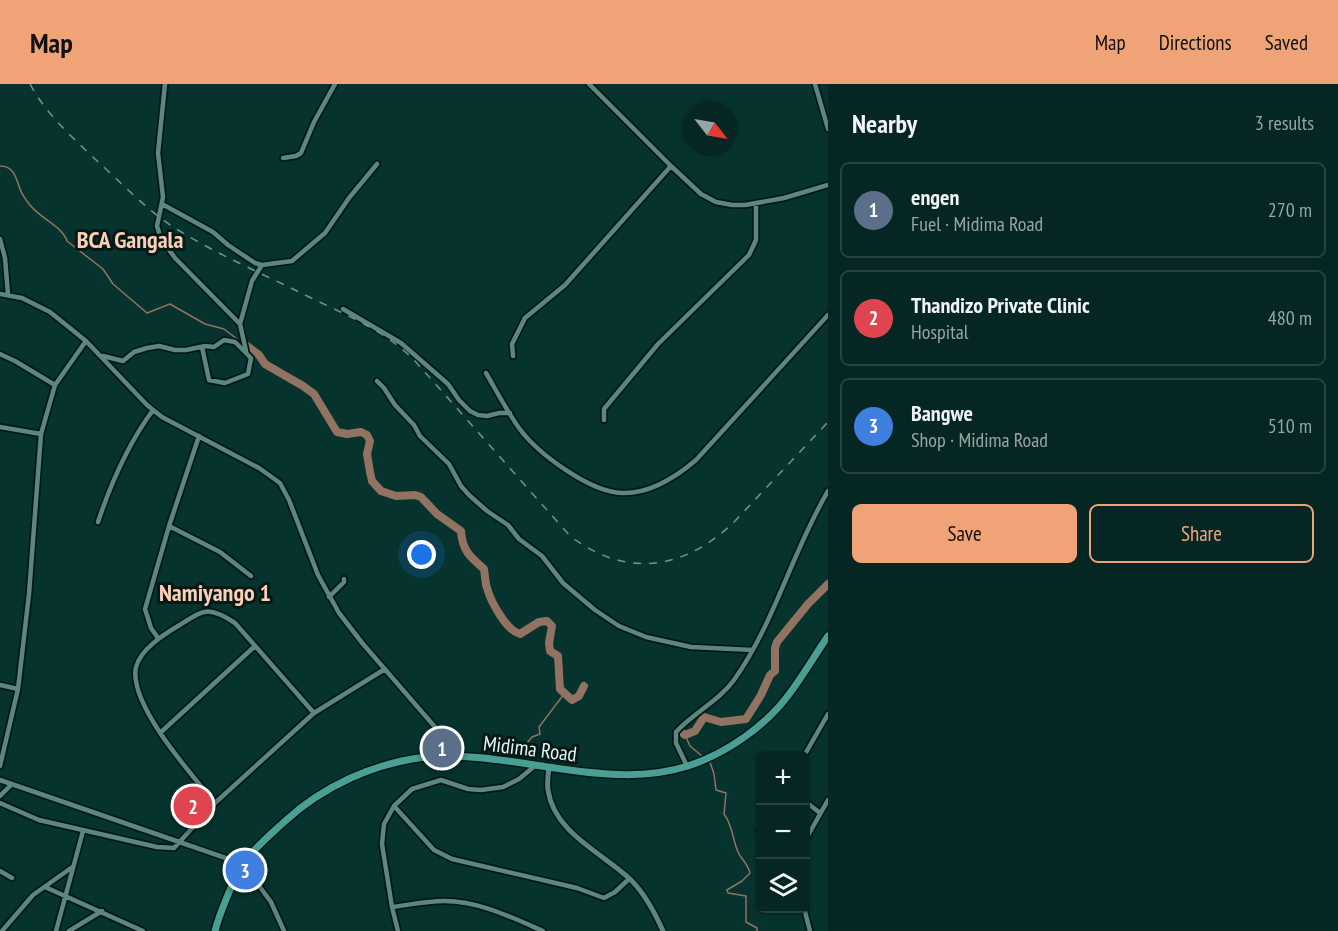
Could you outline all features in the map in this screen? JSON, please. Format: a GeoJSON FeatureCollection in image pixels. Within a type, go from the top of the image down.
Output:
{"type":"FeatureCollection","features":[{"type":"Feature","properties":{"kind":"main road","name":"Midima Road"},"geometry":{"type":"LineString","coordinates":[[214,931],[243,864],[266,839],[314,797],[364,771],[426,758],[461,757],[606,774],[637,775],[687,766],[730,746],[764,721],[790,693],[828,636]]}},
{"type":"Feature","properties":{"kind":"street"},"geometry":{"type":"LineString","coordinates":[[165,84],[158,153],[164,193],[158,226],[160,239],[182,266],[240,324]]}},
{"type":"Feature","properties":{"kind":"street"},"geometry":{"type":"LineString","coordinates":[[283,158],[301,153],[314,122],[335,84]]}},
{"type":"Feature","properties":{"kind":"street"},"geometry":{"type":"LineString","coordinates":[[590,84],[671,166],[701,194],[716,202],[732,205],[756,203],[784,198],[828,185]]}},
{"type":"Feature","properties":{"kind":"street"},"geometry":{"type":"LineString","coordinates":[[816,84],[828,129]]}},
{"type":"Feature","properties":{"kind":"street"},"geometry":{"type":"LineString","coordinates":[[162,204],[213,232],[228,246],[252,262],[262,265],[292,261],[325,233],[376,164]]}},
{"type":"Feature","properties":{"kind":"street"},"geometry":{"type":"LineString","coordinates":[[513,356],[512,344],[525,318],[565,285],[671,166]]}},
{"type":"Feature","properties":{"kind":"street"},"geometry":{"type":"LineString","coordinates":[[604,420],[604,410],[658,344],[749,255],[756,240],[756,203]]}},
{"type":"Feature","properties":{"kind":"street"},"geometry":{"type":"LineString","coordinates":[[0,239],[5,258],[8,294]]}},
{"type":"Feature","properties":{"kind":"street"},"geometry":{"type":"LineString","coordinates":[[246,351],[240,324],[252,281],[262,265]]}},
{"type":"Feature","properties":{"kind":"street"},"geometry":{"type":"LineString","coordinates":[[0,294],[22,297],[50,312],[86,341],[153,410],[166,420],[259,468],[280,483],[289,500],[318,575],[350,629],[461,757]]}},
{"type":"Feature","properties":{"kind":"street"},"geometry":{"type":"LineString","coordinates":[[343,309],[401,343],[448,384],[470,411],[487,416],[510,413]]}},
{"type":"Feature","properties":{"kind":"street"},"geometry":{"type":"LineString","coordinates":[[486,374],[520,430],[554,461],[575,476],[602,489],[623,493],[648,488],[676,477],[698,457],[828,315]]}},
{"type":"Feature","properties":{"kind":"street"},"geometry":{"type":"LineString","coordinates":[[101,355],[123,361],[134,352],[147,348],[159,346],[180,351],[202,347],[214,347],[224,340],[230,340],[246,351],[251,358],[248,374],[219,383],[209,380],[202,347]]}},
{"type":"Feature","properties":{"kind":"street"},"geometry":{"type":"LineString","coordinates":[[0,766],[18,689],[41,434],[55,385],[86,341]]}},
{"type":"Feature","properties":{"kind":"street"},"geometry":{"type":"LineString","coordinates":[[0,354],[55,385]]}},
{"type":"Feature","properties":{"kind":"street"},"geometry":{"type":"LineString","coordinates":[[376,381],[414,425],[420,436],[449,464],[461,486],[469,495],[508,525],[519,540],[542,556],[563,583],[596,610],[619,626],[646,637],[691,646],[753,650]]}},
{"type":"Feature","properties":{"kind":"street"},"geometry":{"type":"LineString","coordinates":[[98,522],[110,486],[153,410]]}},
{"type":"Feature","properties":{"kind":"street"},"geometry":{"type":"LineString","coordinates":[[0,427],[41,434]]}},
{"type":"Feature","properties":{"kind":"street"},"geometry":{"type":"LineString","coordinates":[[158,638],[151,628],[145,609],[169,526],[199,436]]}},
{"type":"Feature","properties":{"kind":"street"},"geometry":{"type":"LineString","coordinates":[[687,766],[676,743],[676,732],[723,692],[753,650],[815,513],[828,491]]}},
{"type":"Feature","properties":{"kind":"street"},"geometry":{"type":"LineString","coordinates":[[169,526],[220,552],[251,576]]}},
{"type":"Feature","properties":{"kind":"street"},"geometry":{"type":"LineString","coordinates":[[329,597],[344,582],[344,579]]}},
{"type":"Feature","properties":{"kind":"street"},"geometry":{"type":"LineString","coordinates":[[215,803],[160,733],[141,702],[136,669],[140,659],[158,638],[201,611],[220,613],[234,623],[314,713]]}},
{"type":"Feature","properties":{"kind":"street"},"geometry":{"type":"LineString","coordinates":[[160,733],[255,646]]}},
{"type":"Feature","properties":{"kind":"street"},"geometry":{"type":"LineString","coordinates":[[0,803],[39,820],[157,847],[174,848],[215,803],[314,713],[385,669]]}},
{"type":"Feature","properties":{"kind":"street"},"geometry":{"type":"LineString","coordinates":[[0,685],[18,689]]}},
{"type":"Feature","properties":{"kind":"street"},"geometry":{"type":"LineString","coordinates":[[807,751],[828,714]]}},
{"type":"Feature","properties":{"kind":"street"},"geometry":{"type":"LineString","coordinates":[[398,931],[382,844],[384,824],[394,806],[412,789],[441,780],[468,789],[503,787],[519,779],[536,765]]}},
{"type":"Feature","properties":{"kind":"street"},"geometry":{"type":"LineString","coordinates":[[549,767],[547,787],[555,814],[572,832],[629,879],[649,904],[663,931]]}},
{"type":"Feature","properties":{"kind":"street"},"geometry":{"type":"LineString","coordinates":[[0,780],[243,864],[272,902],[284,931]]}},
{"type":"Feature","properties":{"kind":"street"},"geometry":{"type":"LineString","coordinates":[[0,796],[10,784]]}},
{"type":"Feature","properties":{"kind":"street"},"geometry":{"type":"LineString","coordinates":[[810,832],[828,800]]}},
{"type":"Feature","properties":{"kind":"street"},"geometry":{"type":"LineString","coordinates":[[810,805],[820,813]]}},
{"type":"Feature","properties":{"kind":"street"},"geometry":{"type":"LineString","coordinates":[[394,806],[434,850],[452,859],[577,888],[604,898],[615,892],[629,879]]}},
{"type":"Feature","properties":{"kind":"street"},"geometry":{"type":"LineString","coordinates":[[56,931],[71,868],[83,831]]}},
{"type":"Feature","properties":{"kind":"street"},"geometry":{"type":"LineString","coordinates":[[2,931],[33,895],[71,868]]}},
{"type":"Feature","properties":{"kind":"street"},"geometry":{"type":"LineString","coordinates":[[0,871],[12,878]]}},
{"type":"Feature","properties":{"kind":"street"},"geometry":{"type":"LineString","coordinates":[[45,886],[143,931]]}},
{"type":"Feature","properties":{"kind":"street"},"geometry":{"type":"LineString","coordinates":[[392,908],[442,901],[479,906],[498,911],[543,931]]}},
{"type":"Feature","properties":{"kind":"street"},"geometry":{"type":"LineString","coordinates":[[69,931],[102,911]]}},
{"type":"Feature","properties":{"kind":"street"},"geometry":{"type":"LineString","coordinates":[[805,913],[810,931]]}},
{"type":"Feature","properties":{"kind":"waterway"},"geometry":{"type":"LineString","coordinates":[[0,166],[11,170],[23,195],[35,210],[61,231],[67,241],[103,269],[113,284],[147,313],[170,304],[205,324],[224,329],[237,339]]}},
{"type":"Feature","properties":{"kind":"waterway"},"geometry":{"type":"LineString","coordinates":[[247,346],[259,355],[265,364],[314,394],[337,432],[347,434],[361,432],[367,435],[370,441],[367,454],[372,481],[381,491],[396,496],[421,497],[437,514],[461,531],[468,553],[484,569],[489,594],[504,621],[520,634],[539,622],[547,621],[552,626],[550,651],[558,656],[560,689],[572,700],[579,696],[584,686]]}},
{"type":"Feature","properties":{"kind":"waterway"},"geometry":{"type":"LineString","coordinates":[[680,731],[685,735],[695,731],[704,717],[721,722],[746,719],[770,675],[775,671],[777,642],[808,604],[828,584]]}},
{"type":"Feature","properties":{"kind":"waterway"},"geometry":{"type":"LineString","coordinates":[[514,750],[521,750],[532,737],[540,734],[539,727],[564,694]]}},
{"type":"Feature","properties":{"kind":"waterway"},"geometry":{"type":"LineString","coordinates":[[685,735],[690,746],[702,756]]}},
{"type":"Feature","properties":{"kind":"waterway"},"geometry":{"type":"LineString","coordinates":[[710,762],[716,790],[726,793],[724,814],[738,852],[750,873],[727,890],[728,893],[746,896],[746,922],[757,928],[757,931]]}},
{"type":"Feature","properties":{"kind":"railway"},"geometry":{"type":"LineString","coordinates":[[30,84],[51,115],[68,133],[135,196],[167,222],[221,254],[358,321],[402,349],[570,536],[591,550],[613,559],[634,563],[655,563],[676,559],[696,550],[735,521],[828,422]]}},
{"type":"Feature","properties":{"kind":"place","name":"engen"},"geometry":{"type":"Point","coordinates":[442,748]}},
{"type":"Feature","properties":{"kind":"place","name":"Thandizo Private Clinic"},"geometry":{"type":"Point","coordinates":[193,806]}},
{"type":"Feature","properties":{"kind":"place","name":"Bangwe"},"geometry":{"type":"Point","coordinates":[245,870]}},
{"type":"Feature","properties":{"kind":"district","name":"BCA Gangala"},"geometry":{"type":"Point","coordinates":[130,240]}},
{"type":"Feature","properties":{"kind":"district","name":"Namiyango 1"},"geometry":{"type":"Point","coordinates":[215,593]}}]}
